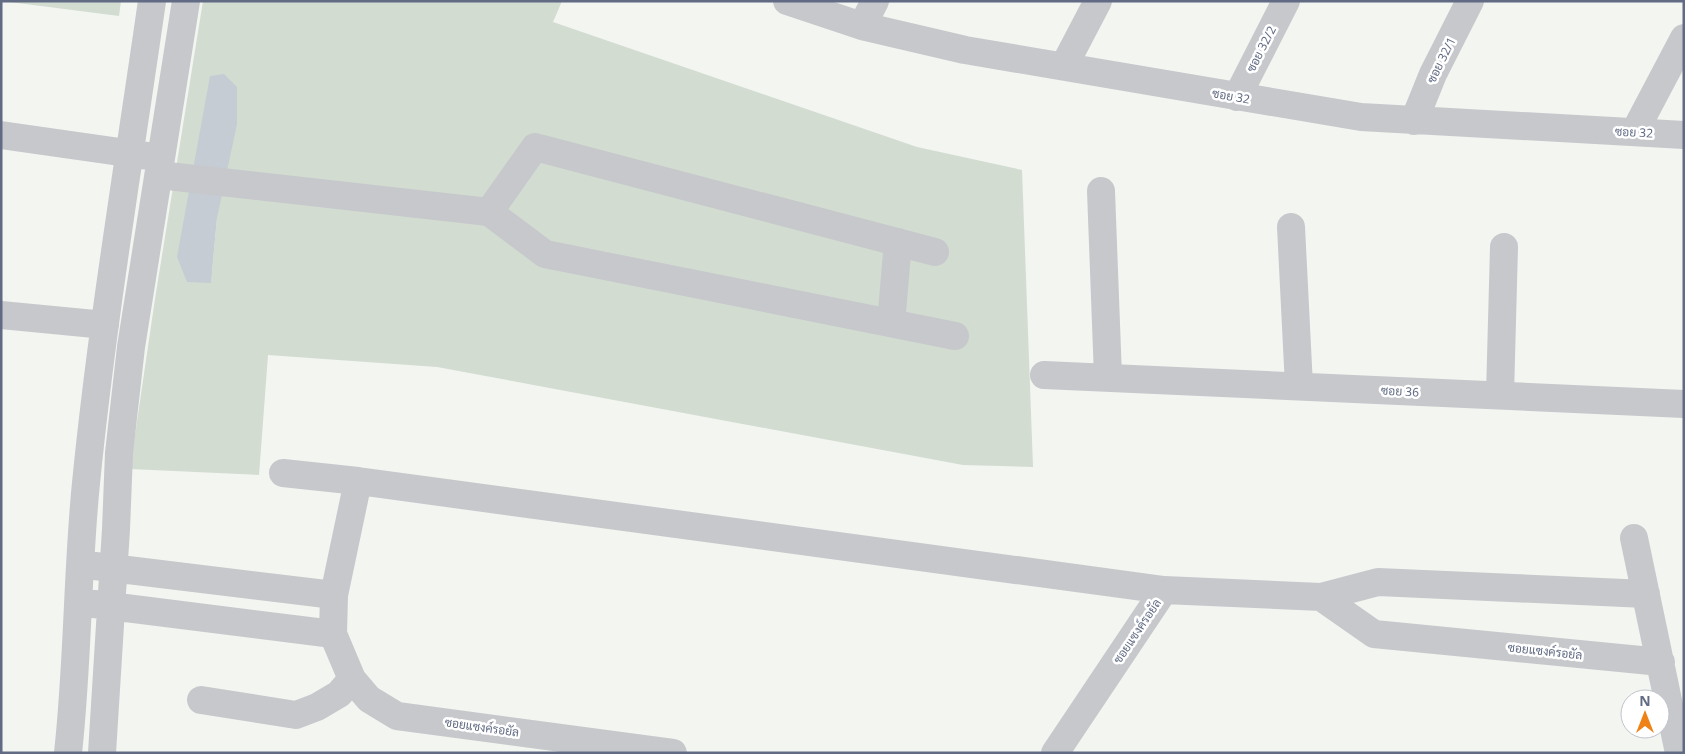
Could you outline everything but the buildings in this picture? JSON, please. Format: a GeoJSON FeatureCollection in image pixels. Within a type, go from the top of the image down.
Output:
{"type":"FeatureCollection","features":[{"type":"Feature","properties":{"kind":"street"},"geometry":{"type":"LineString","coordinates":[[68,753],[73,714],[86,485],[105,325],[152,1]]}},
{"type":"Feature","properties":{"kind":"street"},"geometry":{"type":"LineString","coordinates":[[102,753],[112,606],[119,453],[129,366],[186,1]]}},
{"type":"Feature","properties":{"kind":"street","name":"ซอย 32"},"geometry":{"type":"LineString","coordinates":[[787,1],[862,26],[965,50],[1361,117],[1684,135]]}},
{"type":"Feature","properties":{"kind":"street"},"geometry":{"type":"LineString","coordinates":[[862,26],[874,1]]}},
{"type":"Feature","properties":{"kind":"street"},"geometry":{"type":"LineString","coordinates":[[1064,66],[1098,1]]}},
{"type":"Feature","properties":{"kind":"street","name":"ซอย 32/2"},"geometry":{"type":"LineString","coordinates":[[1237,97],[1286,1]]}},
{"type":"Feature","properties":{"kind":"street","name":"ซอย 32/1"},"geometry":{"type":"LineString","coordinates":[[1414,121],[1433,74],[1470,1]]}},
{"type":"Feature","properties":{"kind":"street"},"geometry":{"type":"LineString","coordinates":[[1635,131],[1684,38]]}},
{"type":"Feature","properties":{"kind":"street"},"geometry":{"type":"LineString","coordinates":[[1,135],[130,153],[160,166],[489,212],[545,254],[955,336]]}},
{"type":"Feature","properties":{"kind":"street"},"geometry":{"type":"LineString","coordinates":[[489,212],[535,147],[935,252]]}},
{"type":"Feature","properties":{"kind":"street"},"geometry":{"type":"LineString","coordinates":[[1101,191],[1108,377]]}},
{"type":"Feature","properties":{"kind":"street"},"geometry":{"type":"LineString","coordinates":[[1291,227],[1300,386]]}},
{"type":"Feature","properties":{"kind":"street"},"geometry":{"type":"LineString","coordinates":[[891,323],[898,242]]}},
{"type":"Feature","properties":{"kind":"street"},"geometry":{"type":"LineString","coordinates":[[1500,395],[1504,247]]}},
{"type":"Feature","properties":{"kind":"street"},"geometry":{"type":"LineString","coordinates":[[1,315],[105,325]]}},
{"type":"Feature","properties":{"kind":"street","name":"ซอย 36"},"geometry":{"type":"LineString","coordinates":[[1044,375],[1684,404]]}},
{"type":"Feature","properties":{"kind":"street"},"geometry":{"type":"LineString","coordinates":[[283,473],[358,481],[1164,590]]}},
{"type":"Feature","properties":{"kind":"street","name":"ซอยแซงค์รอยัล"},"geometry":{"type":"LineString","coordinates":[[358,481],[334,595],[333,634],[352,679],[369,699],[397,716],[673,753]]}},
{"type":"Feature","properties":{"kind":"street"},"geometry":{"type":"LineString","coordinates":[[1634,538],[1679,753]]}},
{"type":"Feature","properties":{"kind":"street"},"geometry":{"type":"LineString","coordinates":[[81,565],[334,595]]}},
{"type":"Feature","properties":{"kind":"street","name":"ซอยแซงค์รอยัล"},"geometry":{"type":"LineString","coordinates":[[1054,753],[1164,590],[1321,597],[1378,582],[1646,594]]}},
{"type":"Feature","properties":{"kind":"street","name":"ซอยแซงค์รอยัล"},"geometry":{"type":"LineString","coordinates":[[1321,597],[1374,634],[1661,662]]}},
{"type":"Feature","properties":{"kind":"street"},"geometry":{"type":"LineString","coordinates":[[79,602],[333,634]]}},
{"type":"Feature","properties":{"kind":"street"},"geometry":{"type":"LineString","coordinates":[[201,700],[296,715],[317,707],[339,694],[352,679]]}},
{"type":"Feature","properties":{"kind":"shaded area"},"geometry":{"type":"Polygon","coordinates":[[[2,1],[121,1],[119,16],[2,1]]]}},
{"type":"Feature","properties":{"kind":"shaded area"},"geometry":{"type":"Polygon","coordinates":[[[203,1],[562,1],[553,22],[917,147],[1022,170],[1033,467],[963,465],[437,367],[268,355],[259,475],[130,469],[203,1]],[[224,74],[211,283],[217,218],[224,74]]]}},
{"type":"Feature","properties":{"kind":"shaded area"},"geometry":{"type":"Polygon","coordinates":[[[224,74],[237,87],[237,124],[217,218],[211,283],[187,282],[177,257],[210,76],[224,74]]]}}]}
